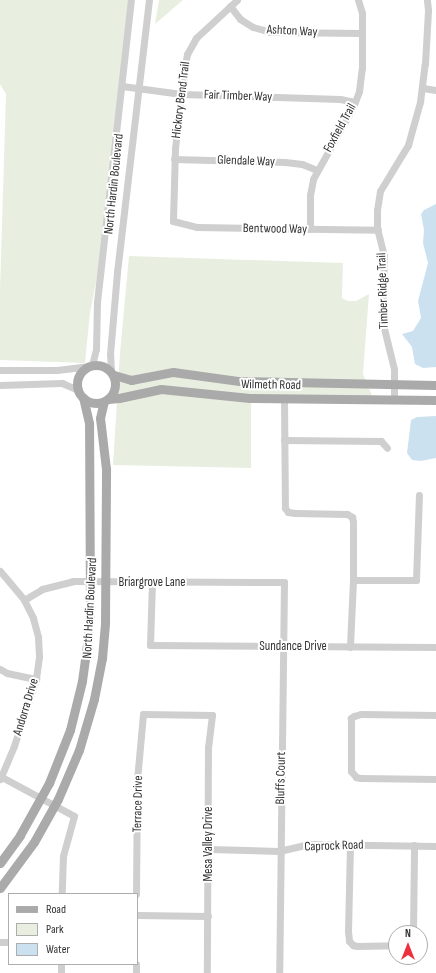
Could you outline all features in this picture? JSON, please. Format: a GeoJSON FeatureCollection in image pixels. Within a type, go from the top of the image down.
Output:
{"type":"FeatureCollection","features":[{"type":"Feature","properties":{"kind":"main road"},"geometry":{"type":"LineString","coordinates":[[90,365],[102,365],[112,373],[115,387],[106,400],[94,403],[83,398],[78,390],[78,376],[83,369],[90,365]]}},
{"type":"Feature","properties":{"kind":"main road","name":"Wilmeth Road"},"geometry":{"type":"LineString","coordinates":[[112,373],[131,380],[173,372],[239,381],[436,385]]}},
{"type":"Feature","properties":{"kind":"main road","name":"Wilmeth Road"},"geometry":{"type":"LineString","coordinates":[[106,400],[161,389],[231,396],[436,400]]}},
{"type":"Feature","properties":{"kind":"main road","name":"North Hardin Boulevard"},"geometry":{"type":"LineString","coordinates":[[0,864],[20,835],[42,798],[64,746],[78,698],[88,637],[90,582],[89,423],[83,398]]}},
{"type":"Feature","properties":{"kind":"main road","name":"North Hardin Boulevard"},"geometry":{"type":"LineString","coordinates":[[0,888],[25,856],[55,805],[79,750],[94,699],[104,638],[106,582],[106,452],[100,418],[106,400]]}},
{"type":"Feature","properties":{"kind":"main road"},"geometry":{"type":"LineString","coordinates":[[89,487],[106,487]]}},
{"type":"Feature","properties":{"kind":"street","name":"North Hardin Boulevard"},"geometry":{"type":"LineString","coordinates":[[90,365],[96,349],[96,302],[131,0]]}},
{"type":"Feature","properties":{"kind":"street","name":"North Hardin Boulevard"},"geometry":{"type":"LineString","coordinates":[[112,373],[110,354],[117,272],[137,88],[149,0]]}},
{"type":"Feature","properties":{"kind":"street","name":"Hickory Bend Trail"},"geometry":{"type":"LineString","coordinates":[[173,221],[174,159],[187,54],[196,38],[237,0]]}},
{"type":"Feature","properties":{"kind":"street","name":"Foxfield Trail"},"geometry":{"type":"LineString","coordinates":[[310,229],[310,195],[313,179],[359,90],[362,68],[362,13],[358,0]]}},
{"type":"Feature","properties":{"kind":"street","name":"Timber Ridge Trail"},"geometry":{"type":"LineString","coordinates":[[394,400],[393,364],[382,320],[384,256],[378,230],[377,210],[380,191],[408,145],[423,88],[428,10],[427,0]]}},
{"type":"Feature","properties":{"kind":"street","name":"Ashton Way"},"geometry":{"type":"LineString","coordinates":[[230,6],[240,19],[253,27],[270,32],[362,33]]}},
{"type":"Feature","properties":{"kind":"street","name":"Fair Timber Way"},"geometry":{"type":"LineString","coordinates":[[122,86],[181,94],[340,99],[354,102]]}},
{"type":"Feature","properties":{"kind":"street"},"geometry":{"type":"LineString","coordinates":[[423,88],[436,90]]}},
{"type":"Feature","properties":{"kind":"street","name":"Glendale Way"},"geometry":{"type":"LineString","coordinates":[[174,159],[285,162],[302,164],[317,170]]}},
{"type":"Feature","properties":{"kind":"street","name":"Bentwood Way"},"geometry":{"type":"LineString","coordinates":[[173,221],[197,227],[378,230]]}},
{"type":"Feature","properties":{"kind":"street"},"geometry":{"type":"LineString","coordinates":[[0,370],[57,370],[90,365]]}},
{"type":"Feature","properties":{"kind":"street"},"geometry":{"type":"LineString","coordinates":[[0,385],[62,383],[78,390]]}},
{"type":"Feature","properties":{"kind":"street"},"geometry":{"type":"LineString","coordinates":[[284,398],[285,508],[288,512],[347,514],[352,517],[354,522],[350,647]]}},
{"type":"Feature","properties":{"kind":"street"},"geometry":{"type":"LineString","coordinates":[[284,440],[381,441],[387,448]]}},
{"type":"Feature","properties":{"kind":"street"},"geometry":{"type":"LineString","coordinates":[[353,580],[416,580],[419,495]]}},
{"type":"Feature","properties":{"kind":"street","name":"Andorra Drive"},"geometry":{"type":"LineString","coordinates":[[0,571],[24,600],[33,618],[38,637],[36,679],[14,746],[0,778]]}},
{"type":"Feature","properties":{"kind":"street","name":"Briargrove Lane"},"geometry":{"type":"LineString","coordinates":[[24,600],[42,588],[58,584],[90,582],[284,582]]}},
{"type":"Feature","properties":{"kind":"street","name":"Sundance Drive"},"geometry":{"type":"LineString","coordinates":[[152,582],[150,645],[436,647]]}},
{"type":"Feature","properties":{"kind":"street","name":"Bluffs Court"},"geometry":{"type":"LineString","coordinates":[[279,973],[279,851],[284,582]]}},
{"type":"Feature","properties":{"kind":"street"},"geometry":{"type":"LineString","coordinates":[[0,669],[7,673],[36,679]]}},
{"type":"Feature","properties":{"kind":"street","name":"Mesa Valley Drive"},"geometry":{"type":"LineString","coordinates":[[143,714],[212,715],[208,747],[209,849],[207,973]]}},
{"type":"Feature","properties":{"kind":"street","name":"Terrace Drive"},"geometry":{"type":"LineString","coordinates":[[136,893],[138,780],[143,714]]}},
{"type":"Feature","properties":{"kind":"street"},"geometry":{"type":"LineString","coordinates":[[436,715],[361,714],[354,716],[352,718],[351,771],[356,778],[436,779]]}},
{"type":"Feature","properties":{"kind":"street"},"geometry":{"type":"LineString","coordinates":[[0,778],[42,798],[74,816],[63,856],[62,893]]}},
{"type":"Feature","properties":{"kind":"street","name":"Caprock Road"},"geometry":{"type":"LineString","coordinates":[[209,849],[279,851],[309,844],[436,846]]}},
{"type":"Feature","properties":{"kind":"street"},"geometry":{"type":"LineString","coordinates":[[350,844],[349,941],[353,945],[357,946],[388,945]]}},
{"type":"Feature","properties":{"kind":"street"},"geometry":{"type":"LineString","coordinates":[[413,925],[414,845]]}},
{"type":"Feature","properties":{"kind":"street"},"geometry":{"type":"LineString","coordinates":[[138,915],[208,916]]}},
{"type":"Feature","properties":{"kind":"green space"},"geometry":{"type":"Polygon","coordinates":[[[0,0],[133,0],[103,247],[90,313],[85,363],[0,360],[0,290],[6,94],[0,84],[0,0]]]}},
{"type":"Feature","properties":{"kind":"green space"},"geometry":{"type":"Polygon","coordinates":[[[159,0],[183,0],[155,24],[159,0]]]}},
{"type":"Feature","properties":{"kind":"green space"},"geometry":{"type":"Polygon","coordinates":[[[129,256],[343,263],[342,298],[348,301],[356,301],[369,294],[363,374],[375,403],[251,400],[251,468],[113,465],[120,353],[129,256]]]}},
{"type":"Feature","properties":{"kind":"water"},"geometry":{"type":"Polygon","coordinates":[[[436,204],[436,367],[423,368],[415,364],[412,347],[402,334],[413,331],[421,318],[418,301],[428,263],[423,243],[424,230],[421,214],[424,210],[436,204]]]}},
{"type":"Feature","properties":{"kind":"water"},"geometry":{"type":"Polygon","coordinates":[[[436,416],[436,458],[421,461],[412,460],[407,453],[411,420],[417,417],[436,416]]]}}]}
